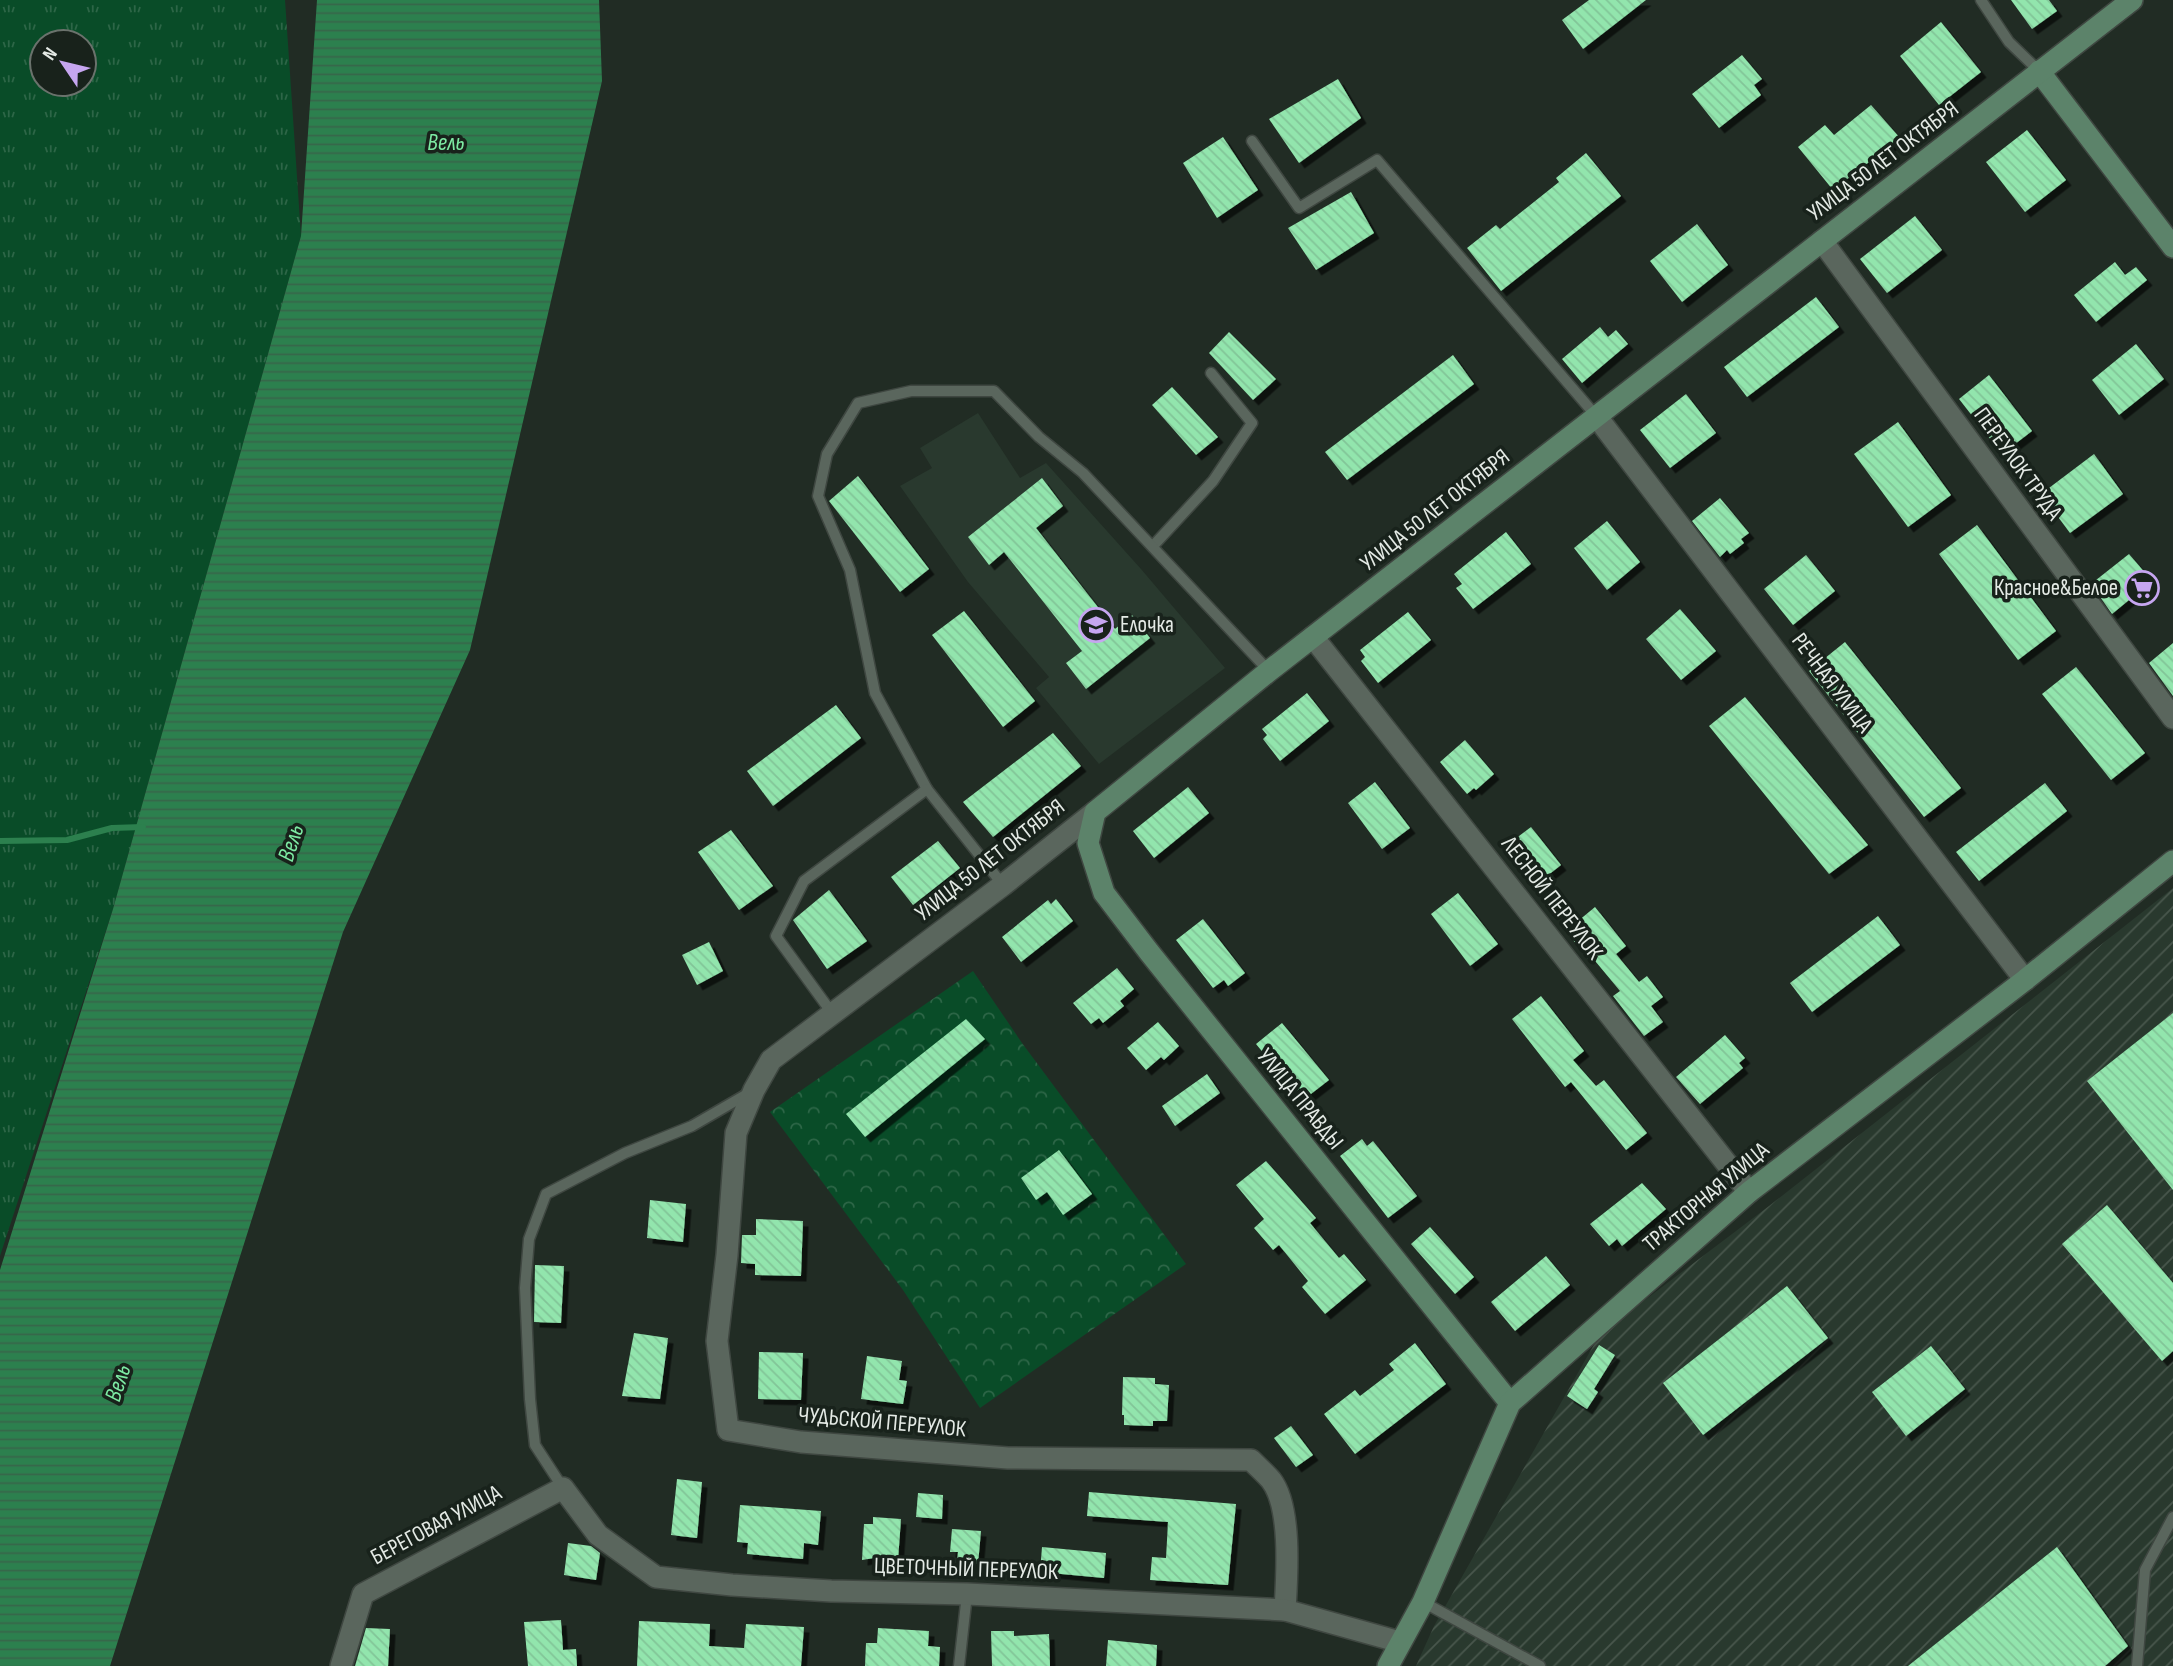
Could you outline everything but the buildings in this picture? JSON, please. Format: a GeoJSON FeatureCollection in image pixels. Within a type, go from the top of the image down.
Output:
{"type":"FeatureCollection","features":[{"type":"Feature","properties":{"kind":"street","name":"УЛИЦА 50 ЛЕТ ОКТЯБРЯ"},"geometry":{"type":"LineString","coordinates":[[771,1060],[1003,885],[1269,671],[2132,0]]}},
{"type":"Feature","properties":{"kind":"street"},"geometry":{"type":"LineString","coordinates":[[2039,71],[2173,247]]}},
{"type":"Feature","properties":{"kind":"street","name":"ПЕРЕУЛОК ТРУДА"},"geometry":{"type":"LineString","coordinates":[[1822,241],[2173,718]]}},
{"type":"Feature","properties":{"kind":"street","name":"РЕЧНАЯ УЛИЦА"},"geometry":{"type":"LineString","coordinates":[[1597,417],[2025,980]]}},
{"type":"Feature","properties":{"kind":"street","name":"ЛЕСНОЙ ПЕРЕУЛОК"},"geometry":{"type":"LineString","coordinates":[[1313,638],[1749,1192]]}},
{"type":"Feature","properties":{"kind":"street","name":"УЛИЦА ПРАВДЫ"},"geometry":{"type":"LineString","coordinates":[[1095,811],[1088,843],[1104,893],[1149,953],[1510,1403]]}},
{"type":"Feature","properties":{"kind":"street","name":"ТРАКТОРНАЯ УЛИЦА"},"geometry":{"type":"LineString","coordinates":[[1388,1666],[1423,1602],[1510,1403],[1749,1192],[2025,980],[2173,862]]}},
{"type":"Feature","properties":{"kind":"street","name":"ЧУДЬСКОЙ ПЕРЕУЛОК"},"geometry":{"type":"LineString","coordinates":[[771,1060],[754,1090],[736,1133],[727,1255],[717,1340],[728,1430],[801,1442],[1009,1458],[1251,1461],[1272,1482],[1283,1514],[1287,1556],[1285,1610]]}},
{"type":"Feature","properties":{"kind":"street","name":"ЦВЕТОЧНЫЙ ПЕРЕУЛОК"},"geometry":{"type":"LineString","coordinates":[[563,1488],[598,1535],[656,1577],[732,1586],[967,1594],[1285,1610],[1400,1642]]}},
{"type":"Feature","properties":{"kind":"street","name":"БЕРЕГОВАЯ УЛИЦА"},"geometry":{"type":"LineString","coordinates":[[341,1666],[340,1662],[363,1594],[563,1488]]}},
{"type":"Feature","properties":{"kind":"lane"},"geometry":{"type":"LineString","coordinates":[[1980,0],[2009,42],[2039,71]]}},
{"type":"Feature","properties":{"kind":"lane"},"geometry":{"type":"LineString","coordinates":[[1252,141],[1299,208],[1377,160],[1597,417]]}},
{"type":"Feature","properties":{"kind":"lane"},"geometry":{"type":"LineString","coordinates":[[1153,546],[1213,481],[1252,423],[1211,373]]}},
{"type":"Feature","properties":{"kind":"lane"},"geometry":{"type":"LineString","coordinates":[[1003,885],[927,789],[875,693],[850,570],[818,496],[827,454],[858,403],[911,391],[994,391],[1040,437],[1083,473],[1269,671]]}},
{"type":"Feature","properties":{"kind":"lane"},"geometry":{"type":"LineString","coordinates":[[832,1013],[776,936],[804,881],[927,789]]}},
{"type":"Feature","properties":{"kind":"lane"},"geometry":{"type":"LineString","coordinates":[[563,1488],[535,1445],[530,1399],[525,1288],[529,1240],[546,1194],[625,1153],[692,1126],[754,1090]]}},
{"type":"Feature","properties":{"kind":"lane"},"geometry":{"type":"LineString","coordinates":[[2137,1666],[2145,1570],[2173,1517]]}},
{"type":"Feature","properties":{"kind":"lane"},"geometry":{"type":"LineString","coordinates":[[960,1666],[967,1594]]}},
{"type":"Feature","properties":{"kind":"lane"},"geometry":{"type":"LineString","coordinates":[[1423,1602],[1540,1666]]}},
{"type":"Feature","properties":{"kind":"shaded area","name":"Елочка"},"geometry":{"type":"Polygon","coordinates":[[[978,413],[1020,478],[1046,463],[1225,668],[1099,764],[1036,688],[1049,677],[968,582],[900,486],[932,468],[920,448],[978,413]]]}},
{"type":"Feature","properties":{"kind":"shaded area"},"geometry":{"type":"Polygon","coordinates":[[[2173,888],[2173,1666],[1416,1666],[1434,1626],[1600,1334],[1769,1206],[2173,888]]]}},
{"type":"Feature","properties":{"kind":"green space"},"geometry":{"type":"Polygon","coordinates":[[[0,0],[285,0],[301,236],[113,909],[0,1256],[0,0]]]}},
{"type":"Feature","properties":{"kind":"green space"},"geometry":{"type":"Polygon","coordinates":[[[973,971],[1022,1043],[1186,1264],[980,1408],[903,1290],[770,1112],[973,971]]]}},
{"type":"Feature","properties":{"kind":"water","name":"Вель"},"geometry":{"type":"Polygon","coordinates":[[[317,0],[599,0],[602,81],[470,650],[343,932],[110,1666],[0,1666],[0,1270],[113,909],[301,236],[317,0]]]}},
{"type":"Feature","properties":{"kind":"waterway"},"geometry":{"type":"LineString","coordinates":[[0,841],[67,840],[112,828],[143,827]]}},
{"type":"Feature","properties":{"kind":"place","name":"Красное&Белое"},"geometry":{"type":"Point","coordinates":[2142,588]}},
{"type":"Feature","properties":{"kind":"place","name":"Елочка"},"geometry":{"type":"Point","coordinates":[1096,625]}}]}
